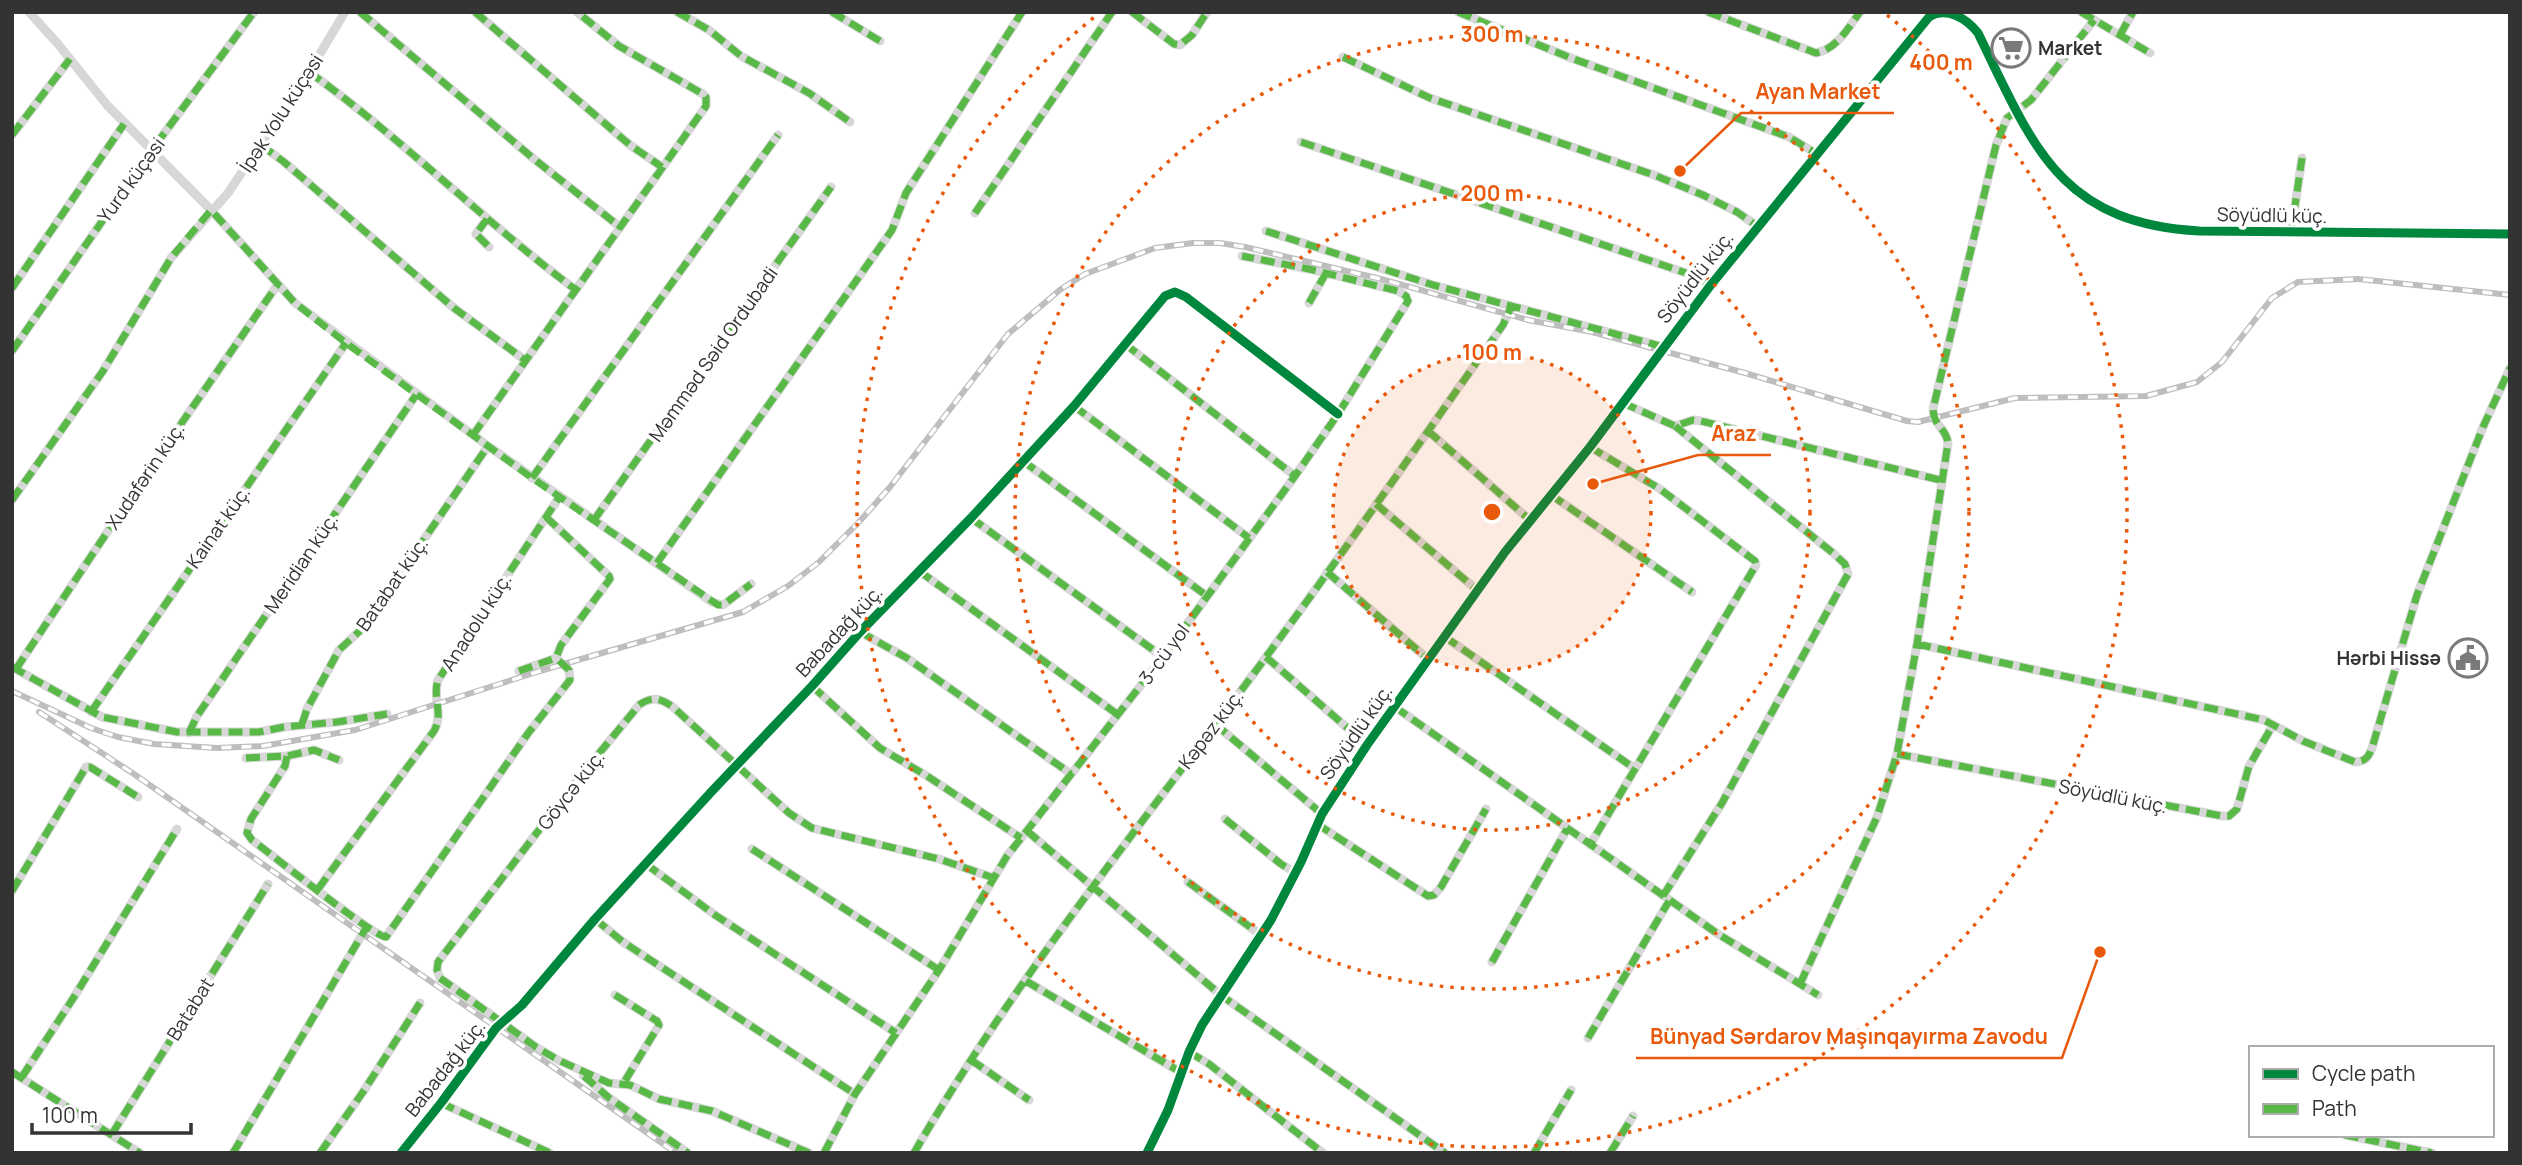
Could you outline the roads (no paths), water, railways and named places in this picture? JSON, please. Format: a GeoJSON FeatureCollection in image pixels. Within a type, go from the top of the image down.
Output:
{"type":"FeatureCollection","features":[{"type":"Feature","properties":{"kind":"street"},"geometry":{"type":"LineString","coordinates":[[29,12],[124,124],[211,210],[295,303],[416,395],[532,478],[718,605],[723,605],[751,584]]}},
{"type":"Feature","properties":{"kind":"street","name":"Yurd küçəsi"},"geometry":{"type":"LineString","coordinates":[[12,351],[151,151],[254,12]]}},
{"type":"Feature","properties":{"kind":"street","name":"İpək Yolu küçəsi"},"geometry":{"type":"LineString","coordinates":[[13,497],[103,372],[171,258],[228,192],[261,145],[345,12]]}},
{"type":"Feature","properties":{"kind":"street"},"geometry":{"type":"LineString","coordinates":[[359,12],[534,159],[620,227]]}},
{"type":"Feature","properties":{"kind":"street"},"geometry":{"type":"LineString","coordinates":[[475,12],[630,145],[663,167]]}},
{"type":"Feature","properties":{"kind":"street"},"geometry":{"type":"LineString","coordinates":[[472,435],[706,106],[706,97],[619,46],[577,12]]}},
{"type":"Feature","properties":{"kind":"street"},"geometry":{"type":"LineString","coordinates":[[677,12],[709,30],[741,56],[802,89],[850,122]]}},
{"type":"Feature","properties":{"kind":"street"},"geometry":{"type":"LineString","coordinates":[[832,12],[880,41]]}},
{"type":"Feature","properties":{"kind":"street"},"geometry":{"type":"LineString","coordinates":[[657,563],[892,230],[906,194],[1022,12]]}},
{"type":"Feature","properties":{"kind":"street"},"geometry":{"type":"LineString","coordinates":[[975,213],[1112,12]]}},
{"type":"Feature","properties":{"kind":"street"},"geometry":{"type":"LineString","coordinates":[[1132,12],[1174,44],[1180,45],[1192,35],[1207,12]]}},
{"type":"Feature","properties":{"kind":"street"},"geometry":{"type":"LineString","coordinates":[[1458,12],[1571,58],[1789,137],[1816,154]]}},
{"type":"Feature","properties":{"kind":"street"},"geometry":{"type":"LineString","coordinates":[[1708,12],[1816,53],[1826,51],[1840,40],[1860,12]]}},
{"type":"Feature","properties":{"kind":"street"},"geometry":{"type":"LineString","coordinates":[[2081,12],[2150,53]]}},
{"type":"Feature","properties":{"kind":"street"},"geometry":{"type":"LineString","coordinates":[[2120,35],[2133,12]]}},
{"type":"Feature","properties":{"kind":"street","name":"Söyüdlü küç."},"geometry":{"type":"LineString","coordinates":[[1147,1153],[1168,1110],[1202,1025],[1261,935],[1296,873],[1319,819],[1367,745],[1477,590],[1590,447],[1710,286],[1921,24],[1935,13],[1955,15],[1965,20],[1978,33],[2017,113],[2058,175],[2091,201],[2123,218],[2169,229],[2291,233],[2510,234]]}},
{"type":"Feature","properties":{"kind":"street"},"geometry":{"type":"LineString","coordinates":[[1800,984],[1877,817],[1897,754],[1948,443],[1945,433],[1934,419],[1933,409],[1996,145],[2007,118],[2017,113],[2040,89],[2094,20]]}},
{"type":"Feature","properties":{"kind":"street"},"geometry":{"type":"LineString","coordinates":[[1343,57],[1430,98],[1691,190],[1737,212],[1757,226]]}},
{"type":"Feature","properties":{"kind":"street"},"geometry":{"type":"LineString","coordinates":[[12,135],[52,79],[70,60]]}},
{"type":"Feature","properties":{"kind":"street"},"geometry":{"type":"LineString","coordinates":[[309,72],[409,150],[487,219],[576,290]]}},
{"type":"Feature","properties":{"kind":"street"},"geometry":{"type":"LineString","coordinates":[[12,288],[124,124]]}},
{"type":"Feature","properties":{"kind":"street"},"geometry":{"type":"LineString","coordinates":[[532,478],[778,135]]}},
{"type":"Feature","properties":{"kind":"street"},"geometry":{"type":"LineString","coordinates":[[1301,142],[1692,275],[1710,286]]}},
{"type":"Feature","properties":{"kind":"street"},"geometry":{"type":"LineString","coordinates":[[261,145],[454,308],[525,360]]}},
{"type":"Feature","properties":{"kind":"street"},"geometry":{"type":"LineString","coordinates":[[2291,233],[2302,158]]}},
{"type":"Feature","properties":{"kind":"street","name":"Məmməd Səid Ordubadi"},"geometry":{"type":"LineString","coordinates":[[594,520],[831,187]]}},
{"type":"Feature","properties":{"kind":"street"},"geometry":{"type":"LineString","coordinates":[[487,219],[476,234],[489,247]]}},
{"type":"Feature","properties":{"kind":"street"},"geometry":{"type":"LineString","coordinates":[[1266,232],[1433,285],[1664,347]]}},
{"type":"Feature","properties":{"kind":"street","name":"3-cü yol"},"geometry":{"type":"LineString","coordinates":[[824,1153],[855,1094],[939,970],[1024,834],[1163,657],[1295,477],[1338,414],[1408,298],[1398,291],[1242,256]]}},
{"type":"Feature","properties":{"kind":"street"},"geometry":{"type":"LineString","coordinates":[[1309,303],[1326,273]]}},
{"type":"Feature","properties":{"kind":"street","name":"Xudafərin küç."},"geometry":{"type":"LineString","coordinates":[[14,668],[278,284]]}},
{"type":"Feature","properties":{"kind":"street","name":"Babadağ küç."},"geometry":{"type":"LineString","coordinates":[[401,1153],[491,1035],[522,1005],[595,919],[736,765],[1074,406],[1165,296],[1175,292],[1186,297],[1338,414]]}},
{"type":"Feature","properties":{"kind":"street","name":"Kəpəz küç."},"geometry":{"type":"LineString","coordinates":[[914,1153],[949,1091],[1026,981],[1266,657],[1503,325],[1511,307]]}},
{"type":"Feature","properties":{"kind":"street","name":"Kainat küç."},"geometry":{"type":"LineString","coordinates":[[91,712],[346,342]]}},
{"type":"Feature","properties":{"kind":"street"},"geometry":{"type":"LineString","coordinates":[[1125,344],[1295,477]]}},
{"type":"Feature","properties":{"kind":"street"},"geometry":{"type":"LineString","coordinates":[[1917,644],[2253,717],[2355,762],[2368,758],[2417,595],[2483,427],[2510,369]]}},
{"type":"Feature","properties":{"kind":"street","name":"Meridian küç."},"geometry":{"type":"LineString","coordinates":[[189,733],[197,716],[416,395]]}},
{"type":"Feature","properties":{"kind":"street"},"geometry":{"type":"LineString","coordinates":[[1588,1038],[1849,574],[1845,565],[1833,554],[1675,426],[1623,403]]}},
{"type":"Feature","properties":{"kind":"street"},"geometry":{"type":"LineString","coordinates":[[1074,406],[1249,538]]}},
{"type":"Feature","properties":{"kind":"street"},"geometry":{"type":"LineString","coordinates":[[1675,426],[1693,420],[1701,421],[1940,480]]}},
{"type":"Feature","properties":{"kind":"street"},"geometry":{"type":"LineString","coordinates":[[1428,431],[1530,520]]}},
{"type":"Feature","properties":{"kind":"street","name":"Batabat küç."},"geometry":{"type":"LineString","coordinates":[[302,724],[307,709],[340,650],[364,626],[488,446]]}},
{"type":"Feature","properties":{"kind":"street"},"geometry":{"type":"LineString","coordinates":[[1590,447],[1660,489],[1755,561],[1756,565],[1590,845]]}},
{"type":"Feature","properties":{"kind":"street"},"geometry":{"type":"LineString","coordinates":[[1023,461],[1207,596]]}},
{"type":"Feature","properties":{"kind":"street"},"geometry":{"type":"LineString","coordinates":[[1550,495],[1692,592]]}},
{"type":"Feature","properties":{"kind":"street","name":"Anadolu küç."},"geometry":{"type":"LineString","coordinates":[[318,889],[434,731],[440,718],[436,695],[438,680],[559,496]]}},
{"type":"Feature","properties":{"kind":"street"},"geometry":{"type":"LineString","coordinates":[[1376,503],[1477,590]]}},
{"type":"Feature","properties":{"kind":"street"},"geometry":{"type":"LineString","coordinates":[[519,671],[556,658],[561,645],[610,579],[546,517]]}},
{"type":"Feature","properties":{"kind":"street"},"geometry":{"type":"LineString","coordinates":[[971,518],[1163,657]]}},
{"type":"Feature","properties":{"kind":"street"},"geometry":{"type":"LineString","coordinates":[[919,571],[1117,713]]}},
{"type":"Feature","properties":{"kind":"street"},"geometry":{"type":"LineString","coordinates":[[1327,572],[1429,660]]}},
{"type":"Feature","properties":{"kind":"street"},"geometry":{"type":"LineString","coordinates":[[860,632],[907,658],[1071,774]]}},
{"type":"Feature","properties":{"kind":"street"},"geometry":{"type":"LineString","coordinates":[[1445,637],[1634,768]]}},
{"type":"Feature","properties":{"kind":"street"},"geometry":{"type":"LineString","coordinates":[[1266,657],[1367,745]]}},
{"type":"Feature","properties":{"kind":"street"},"geometry":{"type":"LineString","coordinates":[[287,756],[285,766],[251,818],[247,833],[252,841],[366,928],[380,937],[386,937],[529,732],[570,680],[569,670],[556,658]]}},
{"type":"Feature","properties":{"kind":"street"},"geometry":{"type":"LineString","coordinates":[[14,668],[91,712],[116,721],[189,733],[259,732],[387,714]]}},
{"type":"Feature","properties":{"kind":"street"},"geometry":{"type":"LineString","coordinates":[[812,686],[880,748],[1024,834],[1094,886],[1222,996],[1445,1153]]}},
{"type":"Feature","properties":{"kind":"street","name":"Göycə küç."},"geometry":{"type":"LineString","coordinates":[[502,1023],[440,978],[437,970],[443,954],[639,705],[648,699],[665,702],[789,813],[812,828],[939,859],[995,878]]}},
{"type":"Feature","properties":{"kind":"street"},"geometry":{"type":"LineString","coordinates":[[1395,707],[1718,934],[1818,995]]}},
{"type":"Feature","properties":{"kind":"street"},"geometry":{"type":"LineString","coordinates":[[1215,724],[1319,819],[1428,896],[1434,895],[1441,887],[1486,809]]}},
{"type":"Feature","properties":{"kind":"street","name":"Söyüdlü küç."},"geometry":{"type":"LineString","coordinates":[[1897,754],[2229,816],[2237,809],[2249,766],[2273,725]]}},
{"type":"Feature","properties":{"kind":"street"},"geometry":{"type":"LineString","coordinates":[[246,758],[287,756],[314,750],[339,760]]}},
{"type":"Feature","properties":{"kind":"street"},"geometry":{"type":"LineString","coordinates":[[12,891],[86,767],[138,797]]}},
{"type":"Feature","properties":{"kind":"street"},"geometry":{"type":"LineString","coordinates":[[1225,819],[1296,873]]}},
{"type":"Feature","properties":{"kind":"street"},"geometry":{"type":"LineString","coordinates":[[139,1153],[17,1074],[74,997],[177,829]]}},
{"type":"Feature","properties":{"kind":"street"},"geometry":{"type":"LineString","coordinates":[[1492,962],[1567,829]]}},
{"type":"Feature","properties":{"kind":"street"},"geometry":{"type":"LineString","coordinates":[[752,849],[939,970]]}},
{"type":"Feature","properties":{"kind":"street"},"geometry":{"type":"LineString","coordinates":[[646,864],[779,959],[896,1033]]}},
{"type":"Feature","properties":{"kind":"street"},"geometry":{"type":"LineString","coordinates":[[1188,882],[1261,935]]}},
{"type":"Feature","properties":{"kind":"street","name":"Batabat"},"geometry":{"type":"LineString","coordinates":[[112,1134],[268,884]]}},
{"type":"Feature","properties":{"kind":"street"},"geometry":{"type":"LineString","coordinates":[[595,919],[623,942],[855,1094]]}},
{"type":"Feature","properties":{"kind":"street"},"geometry":{"type":"LineString","coordinates":[[233,1153],[366,928]]}},
{"type":"Feature","properties":{"kind":"street"},"geometry":{"type":"LineString","coordinates":[[1026,981],[1182,1073]]}},
{"type":"Feature","properties":{"kind":"street"},"geometry":{"type":"LineString","coordinates":[[615,995],[657,1021],[659,1025],[622,1084]]}},
{"type":"Feature","properties":{"kind":"street"},"geometry":{"type":"LineString","coordinates":[[320,1153],[420,1003]]}},
{"type":"Feature","properties":{"kind":"street"},"geometry":{"type":"LineString","coordinates":[[502,1023],[536,1047],[609,1083],[630,1085],[659,1099],[712,1111],[809,1153]]}},
{"type":"Feature","properties":{"kind":"street"},"geometry":{"type":"LineString","coordinates":[[1189,1052],[1209,1064],[1323,1153]]}},
{"type":"Feature","properties":{"kind":"street"},"geometry":{"type":"LineString","coordinates":[[971,1060],[1029,1100]]}},
{"type":"Feature","properties":{"kind":"street"},"geometry":{"type":"LineString","coordinates":[[575,1068],[608,1097],[688,1153]]}},
{"type":"Feature","properties":{"kind":"street"},"geometry":{"type":"LineString","coordinates":[[1534,1153],[1572,1090]]}},
{"type":"Feature","properties":{"kind":"street"},"geometry":{"type":"LineString","coordinates":[[441,1103],[551,1153]]}},
{"type":"Feature","properties":{"kind":"street"},"geometry":{"type":"LineString","coordinates":[[1610,1153],[1633,1115]]}},
{"type":"Feature","properties":{"kind":"street"},"geometry":{"type":"LineString","coordinates":[[2355,1137],[2432,1153]]}},
{"type":"Feature","properties":{"kind":"railway"},"geometry":{"type":"LineString","coordinates":[[12,691],[91,728],[118,737],[154,744],[217,748],[263,746],[355,730],[540,671],[743,612],[788,586],[819,562],[859,522],[890,487],[1008,334],[1061,289],[1085,274],[1155,248],[1193,243],[1245,247],[1381,279],[1528,320],[1592,332],[1918,422],[2015,398],[2146,396],[2197,382],[2222,362],[2272,298],[2298,282],[2358,279],[2510,295]]}},
{"type":"Feature","properties":{"kind":"railway"},"geometry":{"type":"LineString","coordinates":[[39,712],[134,774],[676,1153]]}},
{"type":"Feature","properties":{"kind":"place","name":"Market"},"geometry":{"type":"Point","coordinates":[2011,48]}},
{"type":"Feature","properties":{"kind":"place","name":"Ayan Market"},"geometry":{"type":"Point","coordinates":[1680,171]}},
{"type":"Feature","properties":{"kind":"place","name":"Araz"},"geometry":{"type":"Point","coordinates":[1593,484]}},
{"type":"Feature","properties":{"kind":"place","name":"Hərbi Hissə"},"geometry":{"type":"Point","coordinates":[2468,658]}},
{"type":"Feature","properties":{"kind":"place","name":"Bünyad Sərdarov Maşınqayırma Zavodu"},"geometry":{"type":"Point","coordinates":[2100,952]}}]}
